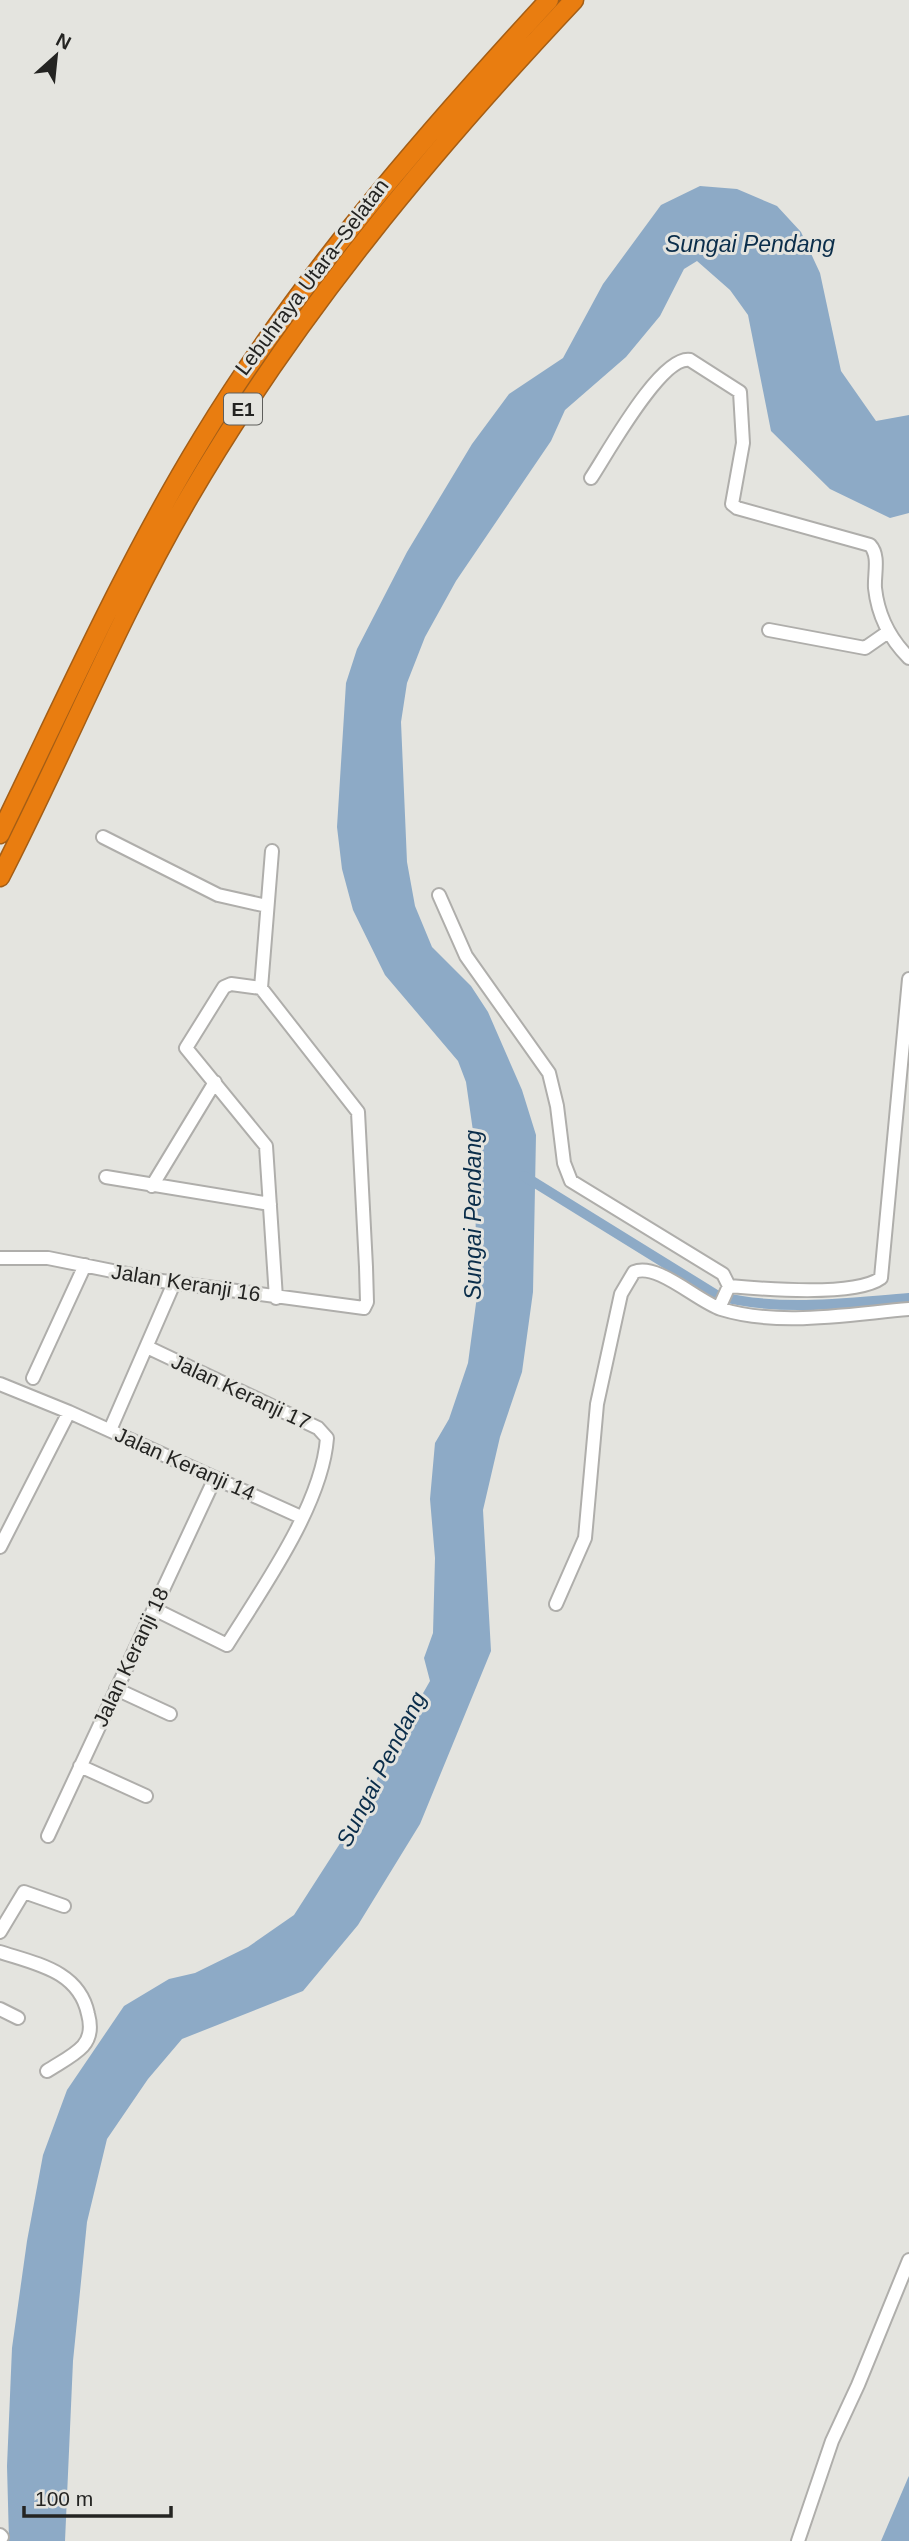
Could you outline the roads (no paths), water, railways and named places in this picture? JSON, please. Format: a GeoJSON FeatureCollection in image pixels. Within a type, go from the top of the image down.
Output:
{"type":"FeatureCollection","features":[{"type":"Feature","properties":{"kind":"highway","name":"Lebuhraya Utara–Selatan"},"geometry":{"type":"LineString","coordinates":[[0,834],[145,541],[197,447],[236,386],[363,214],[454,105],[549,0]]}},
{"type":"Feature","properties":{"kind":"highway","name":"Lebuhraya Utara–Selatan"},"geometry":{"type":"LineString","coordinates":[[0,877],[106,656],[164,543],[240,412],[322,297],[403,192],[574,0]]}},
{"type":"Feature","properties":{"kind":"street"},"geometry":{"type":"LineString","coordinates":[[591,478],[661,375],[681,360],[690,360],[733,385],[741,395],[743,443],[732,504],[737,508],[870,545],[876,556],[877,600],[888,632],[909,658]]}},
{"type":"Feature","properties":{"kind":"street"},"geometry":{"type":"LineString","coordinates":[[769,630],[865,648],[888,632]]}},
{"type":"Feature","properties":{"kind":"street"},"geometry":{"type":"LineString","coordinates":[[103,837],[218,895],[267,906]]}},
{"type":"Feature","properties":{"kind":"street"},"geometry":{"type":"LineString","coordinates":[[272,851],[261,988],[231,984],[224,986],[186,1048],[266,1146],[276,1298]]}},
{"type":"Feature","properties":{"kind":"street"},"geometry":{"type":"LineString","coordinates":[[439,895],[466,956],[549,1073],[557,1106],[564,1163],[571,1181],[717,1270],[727,1279],[724,1296]]}},
{"type":"Feature","properties":{"kind":"street"},"geometry":{"type":"LineString","coordinates":[[724,1296],[858,1285],[881,1278],[909,979]]}},
{"type":"Feature","properties":{"kind":"street","name":"Jalan Keranji 16"},"geometry":{"type":"LineString","coordinates":[[0,1258],[48,1258],[174,1283],[365,1308],[367,1302],[358,1112],[261,988]]}},
{"type":"Feature","properties":{"kind":"street"},"geometry":{"type":"LineString","coordinates":[[152,1186],[215,1082]]}},
{"type":"Feature","properties":{"kind":"street"},"geometry":{"type":"LineString","coordinates":[[106,1177],[270,1204]]}},
{"type":"Feature","properties":{"kind":"street"},"geometry":{"type":"LineString","coordinates":[[33,1378],[85,1265]]}},
{"type":"Feature","properties":{"kind":"street"},"geometry":{"type":"LineString","coordinates":[[556,1604],[587,1526],[597,1404],[618,1305],[628,1278],[639,1270],[652,1272],[724,1296],[752,1316],[782,1318],[909,1309]]}},
{"type":"Feature","properties":{"kind":"street"},"geometry":{"type":"LineString","coordinates":[[110,1430],[174,1283]]}},
{"type":"Feature","properties":{"kind":"street","name":"Jalan Keranji 17"},"geometry":{"type":"LineString","coordinates":[[147,1347],[318,1427],[326,1434],[327,1443],[319,1476],[301,1517]]}},
{"type":"Feature","properties":{"kind":"street","name":"Jalan Keranji 14"},"geometry":{"type":"LineString","coordinates":[[2,1389],[69,1412],[301,1517]]}},
{"type":"Feature","properties":{"kind":"street"},"geometry":{"type":"LineString","coordinates":[[0,1547],[3,1533],[69,1412]]}},
{"type":"Feature","properties":{"kind":"street","name":"Jalan Keranji 18"},"geometry":{"type":"LineString","coordinates":[[48,1836],[215,1478]]}},
{"type":"Feature","properties":{"kind":"street"},"geometry":{"type":"LineString","coordinates":[[154,1609],[227,1645],[282,1556],[301,1517]]}},
{"type":"Feature","properties":{"kind":"street"},"geometry":{"type":"LineString","coordinates":[[116,1689],[170,1714]]}},
{"type":"Feature","properties":{"kind":"street"},"geometry":{"type":"LineString","coordinates":[[80,1766],[146,1796]]}},
{"type":"Feature","properties":{"kind":"street"},"geometry":{"type":"LineString","coordinates":[[0,1932],[24,1892],[64,1906]]}},
{"type":"Feature","properties":{"kind":"street"},"geometry":{"type":"LineString","coordinates":[[0,1952],[51,1969],[71,1981],[83,1996],[90,2023],[86,2041],[47,2071]]}},
{"type":"Feature","properties":{"kind":"street"},"geometry":{"type":"LineString","coordinates":[[0,2009],[18,2018]]}},
{"type":"Feature","properties":{"kind":"street"},"geometry":{"type":"LineString","coordinates":[[798,2541],[832,2441],[909,2260]]}},
{"type":"Feature","properties":{"kind":"water","name":"Sungai Pendang"},"geometry":{"type":"Polygon","coordinates":[[[700,186],[737,189],[777,206],[801,232],[820,273],[841,371],[876,421],[909,415],[909,513],[890,518],[830,489],[771,431],[748,315],[730,290],[697,261],[684,269],[660,316],[626,357],[565,410],[551,441],[456,581],[425,637],[407,683],[401,722],[407,862],[415,906],[432,947],[471,986],[488,1012],[522,1090],[536,1135],[533,1292],[522,1372],[500,1437],[483,1510],[491,1651],[420,1824],[358,1925],[303,1991],[182,2039],[148,2079],[107,2139],[87,2222],[73,2361],[65,2541],[9,2541],[7,2466],[12,2348],[27,2241],[43,2155],[67,2090],[124,2006],[169,1979],[195,1973],[248,1947],[294,1915],[366,1803],[390,1751],[430,1681],[424,1658],[433,1633],[435,1558],[430,1499],[435,1443],[449,1419],[468,1363],[477,1296],[474,1138],[466,1082],[458,1061],[385,975],[353,910],[342,869],[337,827],[346,683],[357,649],[407,552],[472,444],[509,394],[563,358],[603,284],[661,205],[700,186]]]}},
{"type":"Feature","properties":{"kind":"water"},"geometry":{"type":"Polygon","coordinates":[[[909,2476],[909,2541],[881,2541],[908,2478],[909,2476]]]}},
{"type":"Feature","properties":{"kind":"waterway"},"geometry":{"type":"LineString","coordinates":[[524,1176],[718,1296],[789,1305],[909,1298]]}}]}
